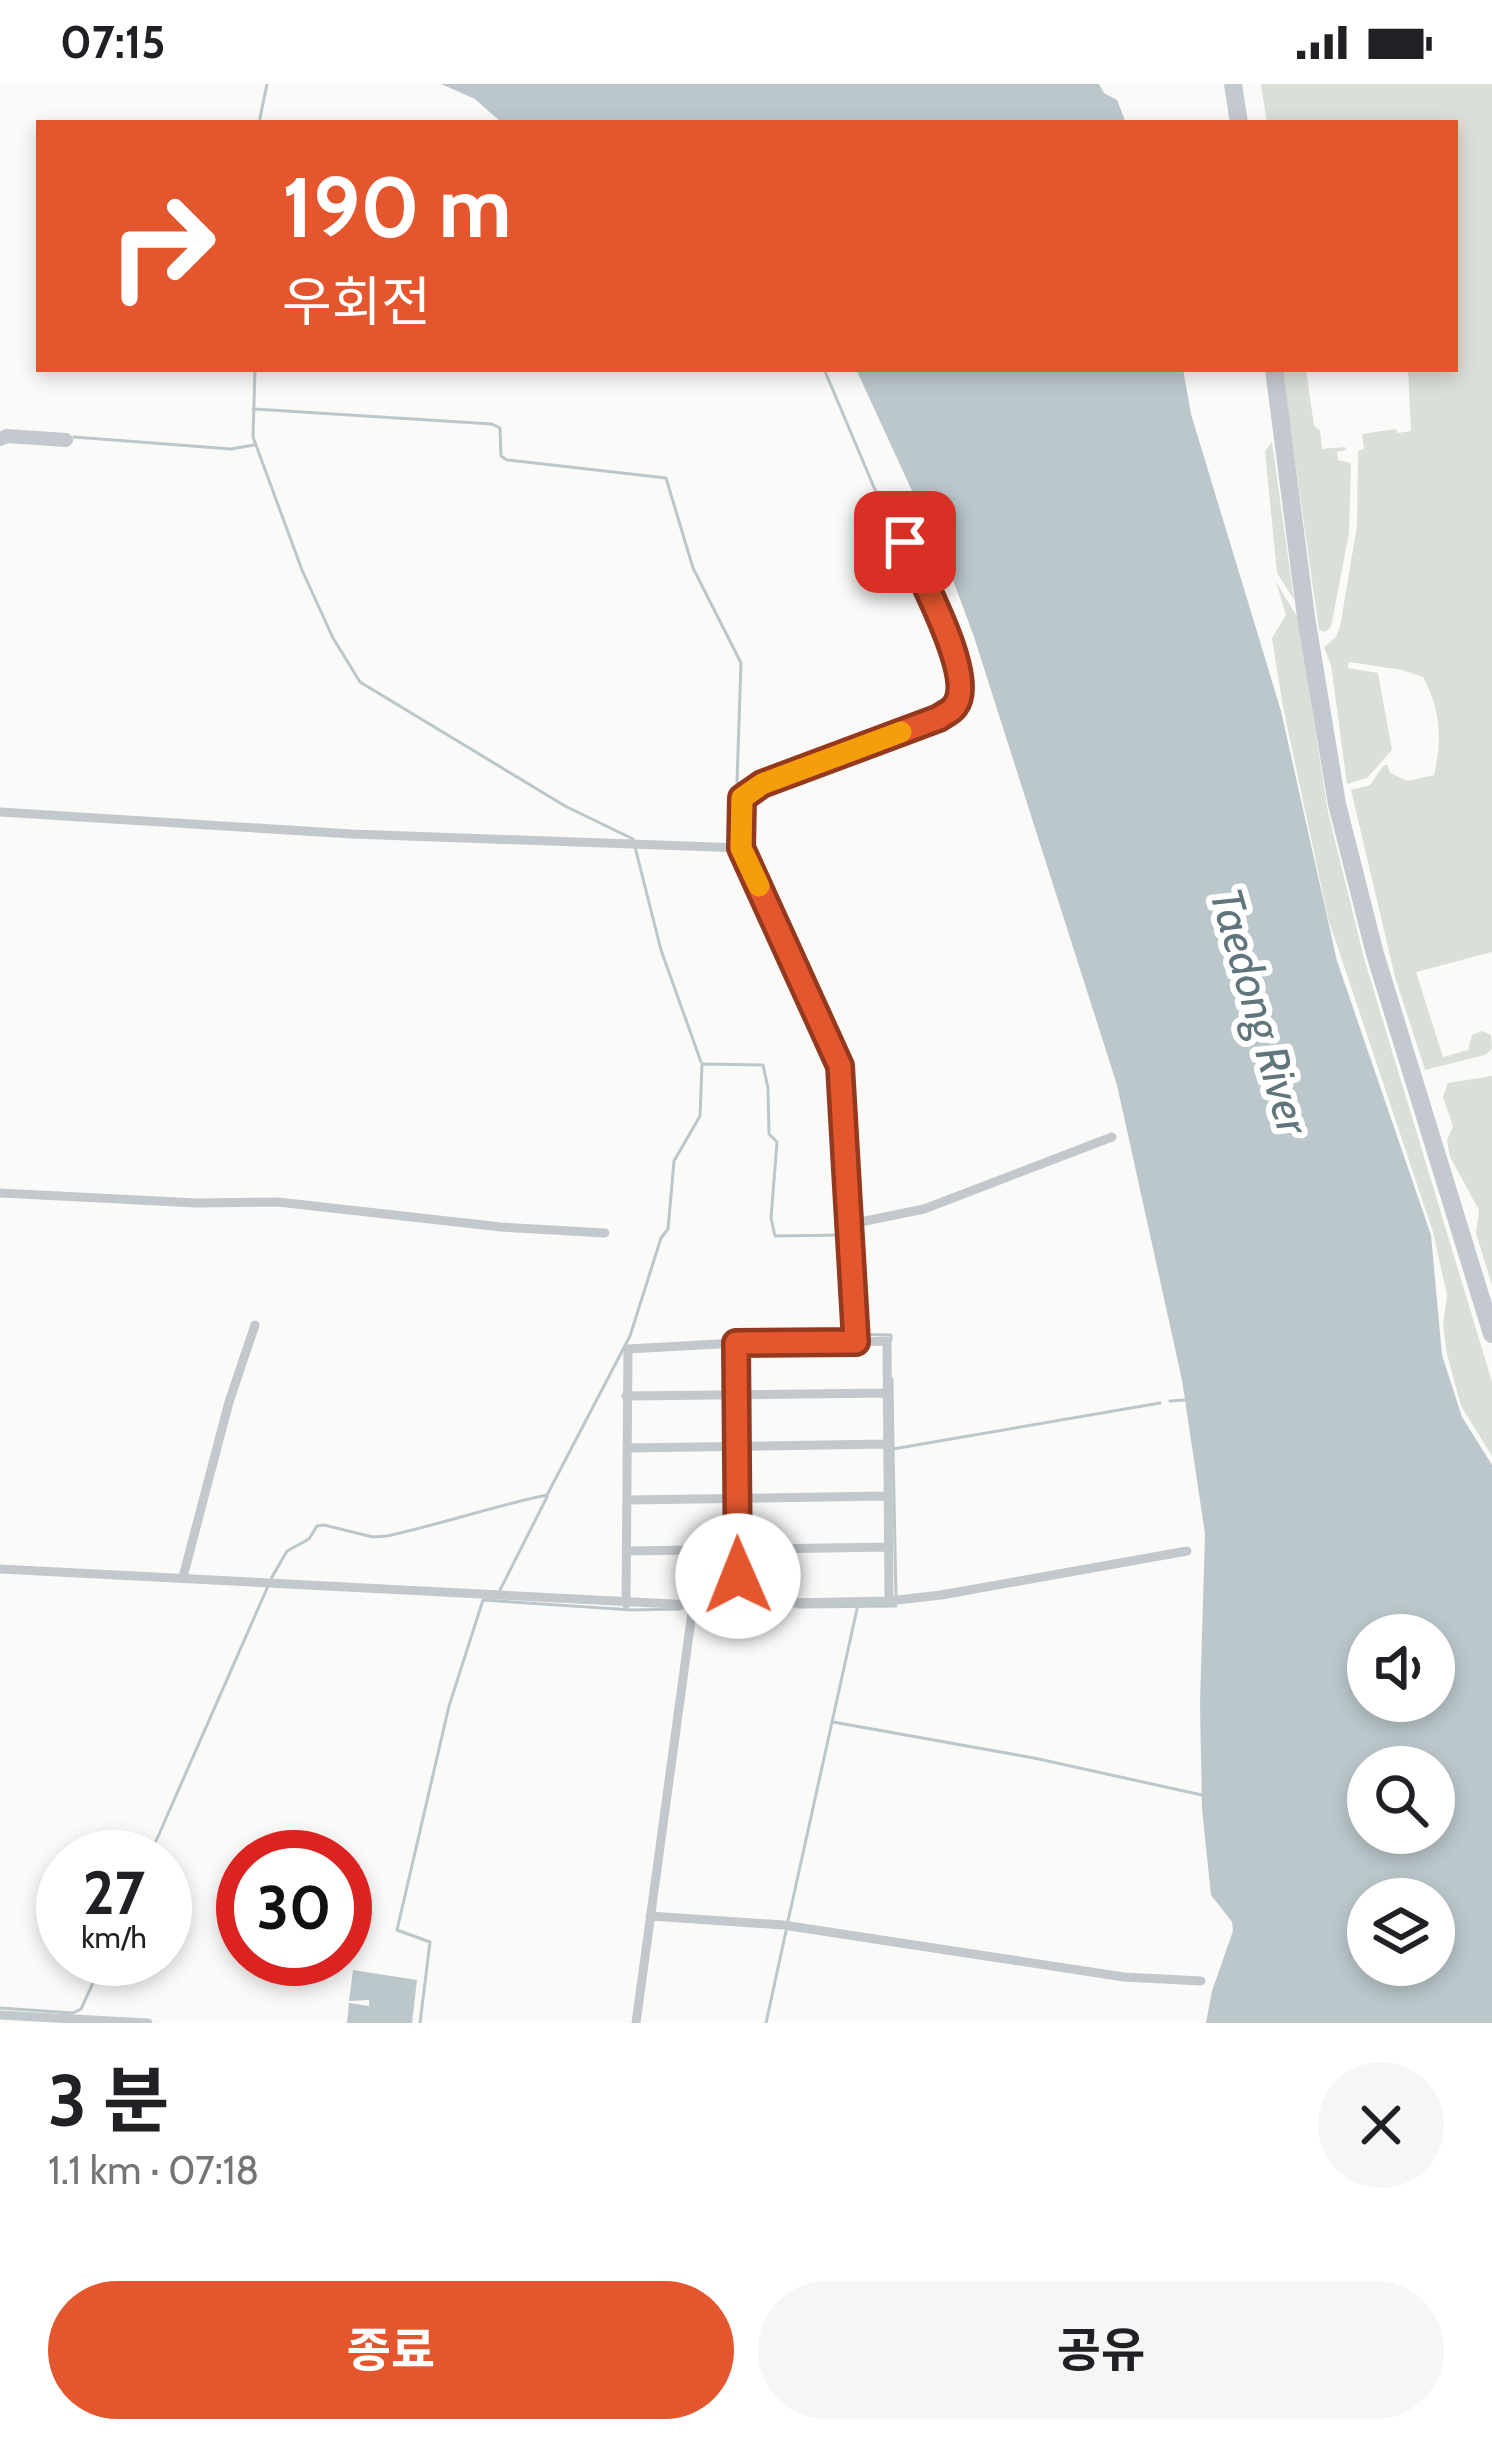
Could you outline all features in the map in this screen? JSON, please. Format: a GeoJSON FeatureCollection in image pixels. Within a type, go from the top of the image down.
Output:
{"type":"FeatureCollection","features":[{"type":"Feature","properties":{"kind":"highway"},"geometry":{"type":"LineString","coordinates":[[1233,84],[1239,120]]}},
{"type":"Feature","properties":{"kind":"highway"},"geometry":{"type":"LineString","coordinates":[[1274,372],[1306,617],[1337,804],[1385,985],[1492,1334]]}},
{"type":"Feature","properties":{"kind":"street"},"geometry":{"type":"LineString","coordinates":[[0,439],[66,440]]}},
{"type":"Feature","properties":{"kind":"street"},"geometry":{"type":"LineString","coordinates":[[856,1342],[840,1066],[741,848],[742,798],[762,784],[939,718],[956,706],[960,689],[956,660],[886,501]]}},
{"type":"Feature","properties":{"kind":"street"},"geometry":{"type":"LineString","coordinates":[[0,812],[352,834],[741,848]]}},
{"type":"Feature","properties":{"kind":"street"},"geometry":{"type":"LineString","coordinates":[[851,1224],[924,1209],[1112,1137]]}},
{"type":"Feature","properties":{"kind":"street"},"geometry":{"type":"LineString","coordinates":[[0,1193],[278,1202],[501,1227],[605,1233]]}},
{"type":"Feature","properties":{"kind":"street"},"geometry":{"type":"LineString","coordinates":[[183,1577],[229,1402],[255,1324]]}},
{"type":"Feature","properties":{"kind":"street"},"geometry":{"type":"LineString","coordinates":[[626,1604],[625,1356],[633,1346],[887,1341],[889,1601]]}},
{"type":"Feature","properties":{"kind":"street"},"geometry":{"type":"LineString","coordinates":[[736,1343],[738,1603]]}},
{"type":"Feature","properties":{"kind":"street"},"geometry":{"type":"LineString","coordinates":[[626,1396],[887,1393]]}},
{"type":"Feature","properties":{"kind":"street"},"geometry":{"type":"LineString","coordinates":[[626,1448],[886,1444]]}},
{"type":"Feature","properties":{"kind":"street"},"geometry":{"type":"LineString","coordinates":[[628,1500],[887,1496]]}},
{"type":"Feature","properties":{"kind":"street"},"geometry":{"type":"LineString","coordinates":[[627,1551],[889,1547]]}},
{"type":"Feature","properties":{"kind":"street"},"geometry":{"type":"LineString","coordinates":[[0,1569],[693,1605],[889,1601],[1187,1551]]}},
{"type":"Feature","properties":{"kind":"street"},"geometry":{"type":"LineString","coordinates":[[636,2023],[693,1605]]}},
{"type":"Feature","properties":{"kind":"street"},"geometry":{"type":"LineString","coordinates":[[650,1916],[783,1925],[1138,1978],[1201,1981]]}},
{"type":"Feature","properties":{"kind":"street"},"geometry":{"type":"LineString","coordinates":[[0,2014],[148,2023]]}},
{"type":"Feature","properties":{"kind":"shaded area"},"geometry":{"type":"Polygon","coordinates":[[[1261,84],[1492,84],[1492,952],[1416,972],[1443,1057],[1468,1050],[1472,1035],[1482,1031],[1491,1035],[1492,1049],[1485,1055],[1425,1070],[1395,977],[1351,790],[1370,785],[1384,765],[1408,781],[1434,775],[1439,737],[1436,713],[1423,677],[1349,662],[1348,668],[1378,673],[1392,750],[1367,778],[1347,784],[1331,665],[1324,647],[1340,627],[1357,526],[1362,434],[1411,431],[1408,372],[1458,372],[1458,120],[1267,120],[1261,84]]]}},
{"type":"Feature","properties":{"kind":"shaded area"},"geometry":{"type":"Polygon","coordinates":[[[1282,372],[1306,372],[1322,449],[1345,447],[1337,452],[1338,460],[1351,463],[1349,533],[1331,627],[1319,630],[1282,372]]]}},
{"type":"Feature","properties":{"kind":"shaded area"},"geometry":{"type":"Polygon","coordinates":[[[1272,442],[1294,600],[1277,573],[1265,451],[1272,442]]]}},
{"type":"Feature","properties":{"kind":"shaded area"},"geometry":{"type":"Polygon","coordinates":[[[1276,582],[1298,618],[1328,812],[1364,958],[1492,1382],[1492,1456],[1461,1406],[1447,1354],[1443,1325],[1447,1295],[1433,1232],[1328,918],[1272,638],[1286,615],[1276,582]]]}},
{"type":"Feature","properties":{"kind":"shaded area"},"geometry":{"type":"Polygon","coordinates":[[[1492,1076],[1492,1285],[1476,1233],[1479,1210],[1450,1157],[1447,1140],[1453,1126],[1443,1097],[1448,1083],[1492,1076]]]}},
{"type":"Feature","properties":{"kind":"water"},"geometry":{"type":"Polygon","coordinates":[[[441,84],[1099,84],[1117,100],[1125,120],[499,120],[475,99],[441,84]]]}},
{"type":"Feature","properties":{"kind":"water","name":"Taedong River"},"geometry":{"type":"Polygon","coordinates":[[[857,372],[1184,372],[1191,414],[1281,711],[1337,961],[1431,1235],[1442,1355],[1462,1417],[1492,1465],[1492,2023],[1206,2023],[1233,1931],[1232,1922],[1211,1895],[1202,1809],[1205,1534],[1182,1380],[1117,1085],[974,637],[953,580],[857,372]]]}},
{"type":"Feature","properties":{"kind":"water"},"geometry":{"type":"Polygon","coordinates":[[[372,1973],[417,1980],[412,2023],[347,2023],[349,2003],[369,2006],[369,2000],[349,2001],[351,1986],[372,1986],[372,1973]]]}},
{"type":"Feature","properties":{"kind":"waterway"},"geometry":{"type":"LineString","coordinates":[[260,120],[267,84]]}},
{"type":"Feature","properties":{"kind":"waterway"},"geometry":{"type":"LineString","coordinates":[[255,372],[253,437],[302,570],[333,638],[360,682],[565,806],[633,839],[661,950],[701,1062]]}},
{"type":"Feature","properties":{"kind":"waterway"},"geometry":{"type":"LineString","coordinates":[[825,372],[955,679],[942,707],[893,730]]}},
{"type":"Feature","properties":{"kind":"waterway"},"geometry":{"type":"LineString","coordinates":[[253,409],[492,424],[500,428],[501,456],[507,460],[666,478],[693,568],[741,663],[735,842]]}},
{"type":"Feature","properties":{"kind":"waterway"},"geometry":{"type":"LineString","coordinates":[[74,437],[231,449],[254,445]]}},
{"type":"Feature","properties":{"kind":"waterway"},"geometry":{"type":"LineString","coordinates":[[737,792],[760,781]]}},
{"type":"Feature","properties":{"kind":"waterway"},"geometry":{"type":"LineString","coordinates":[[815,1021],[837,1079]]}},
{"type":"Feature","properties":{"kind":"waterway"},"geometry":{"type":"LineString","coordinates":[[703,1064],[763,1065],[769,1134],[777,1142],[771,1218],[775,1236],[845,1235]]}},
{"type":"Feature","properties":{"kind":"waterway"},"geometry":{"type":"LineString","coordinates":[[161,1830],[287,1551],[309,1539],[317,1526],[387,1536],[547,1495],[630,1336],[668,1229],[674,1161],[700,1116],[702,1065]]}},
{"type":"Feature","properties":{"kind":"waterway"},"geometry":{"type":"LineString","coordinates":[[850,1310],[851,1334],[891,1335],[891,1340]]}},
{"type":"Feature","properties":{"kind":"waterway"},"geometry":{"type":"LineString","coordinates":[[892,1379],[893,1449]]}},
{"type":"Feature","properties":{"kind":"waterway"},"geometry":{"type":"LineString","coordinates":[[1170,1401],[1184,1400]]}},
{"type":"Feature","properties":{"kind":"waterway"},"geometry":{"type":"LineString","coordinates":[[896,1596],[893,1449],[1160,1403]]}},
{"type":"Feature","properties":{"kind":"waterway"},"geometry":{"type":"LineString","coordinates":[[500,1590],[547,1497]]}},
{"type":"Feature","properties":{"kind":"waterway"},"geometry":{"type":"LineString","coordinates":[[420,2023],[430,1942],[397,1930],[449,1706],[483,1600],[680,1609]]}},
{"type":"Feature","properties":{"kind":"waterway"},"geometry":{"type":"LineString","coordinates":[[798,1607],[896,1606]]}},
{"type":"Feature","properties":{"kind":"waterway"},"geometry":{"type":"LineString","coordinates":[[788,1921],[857,1609]]}},
{"type":"Feature","properties":{"kind":"waterway"},"geometry":{"type":"LineString","coordinates":[[833,1722],[1034,1758],[1202,1795]]}},
{"type":"Feature","properties":{"kind":"waterway"},"geometry":{"type":"LineString","coordinates":[[766,2023],[786,1931]]}},
{"type":"Feature","properties":{"kind":"waterway"},"geometry":{"type":"LineString","coordinates":[[0,2008],[73,2013],[81,2009],[92,1986]]}},
{"type":"Feature","properties":{"kind":"slow traffic"},"geometry":{"type":"LineString","coordinates":[[759,886],[741,848],[742,798],[762,784],[901,732]]}},
{"type":"Feature","properties":{"kind":"route"},"geometry":{"type":"LineString","coordinates":[[738,1576],[736,1343],[856,1342],[840,1066],[741,848],[742,798],[762,784],[939,718],[956,706],[960,689],[956,660],[905,542]]}}]}
